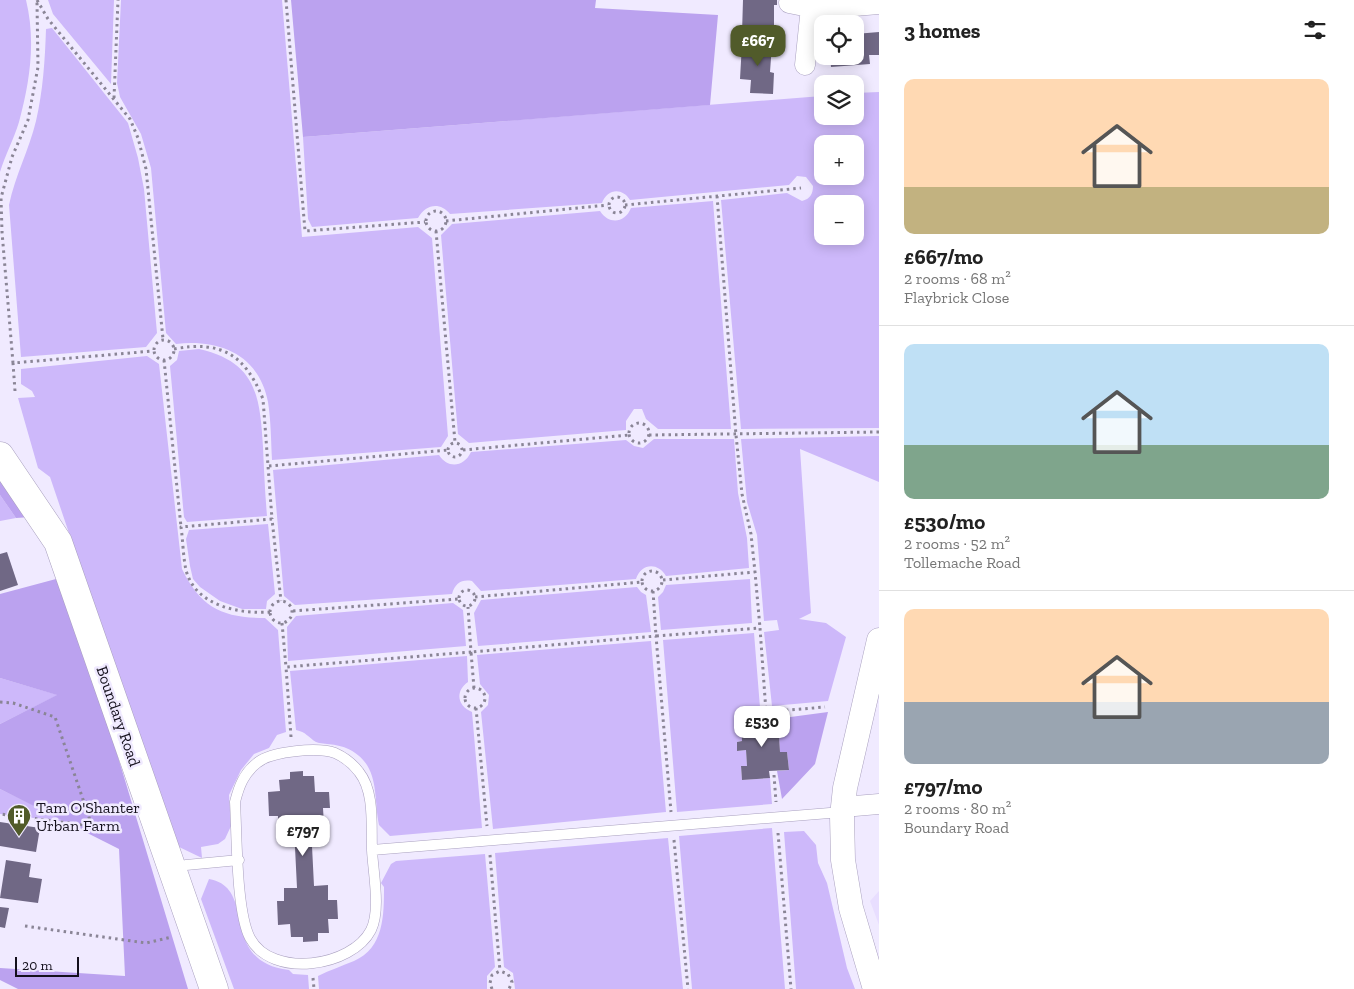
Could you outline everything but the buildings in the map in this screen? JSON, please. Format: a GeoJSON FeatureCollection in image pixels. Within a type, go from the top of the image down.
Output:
{"type":"FeatureCollection","features":[{"type":"Feature","properties":{"kind":"main road","name":"Boundary Road"},"geometry":{"type":"LineString","coordinates":[[0,456],[58,542],[214,989]]}},
{"type":"Feature","properties":{"kind":"street"},"geometry":{"type":"LineString","coordinates":[[789,3],[811,7],[879,4],[878,0]]}},
{"type":"Feature","properties":{"kind":"street"},"geometry":{"type":"LineString","coordinates":[[805,65],[811,7]]}},
{"type":"Feature","properties":{"kind":"street"},"geometry":{"type":"LineString","coordinates":[[875,989],[851,908],[843,860],[842,809],[845,788],[879,640]]}},
{"type":"Feature","properties":{"kind":"street"},"geometry":{"type":"LineString","coordinates":[[842,809],[879,804]]}},
{"type":"Feature","properties":{"kind":"lane"},"geometry":{"type":"LineString","coordinates":[[318,750],[334,753],[348,761],[360,772],[367,786],[370,802],[372,850],[376,915],[371,930],[362,942],[351,951],[337,957],[291,964],[275,960],[262,952],[251,940],[245,926],[235,802],[238,786],[246,772],[258,761],[273,755],[318,750]]}},
{"type":"Feature","properties":{"kind":"lane"},"geometry":{"type":"LineString","coordinates":[[372,850],[673,826],[842,809]]}},
{"type":"Feature","properties":{"kind":"lane"},"geometry":{"type":"LineString","coordinates":[[173,870],[186,865],[239,860]]}},
{"type":"Feature","properties":{"kind":"path"},"geometry":{"type":"LineString","coordinates":[[37,0],[48,19],[114,99],[132,126],[146,169],[163,340]]}},
{"type":"Feature","properties":{"kind":"path"},"geometry":{"type":"LineString","coordinates":[[15,391],[1,198],[12,157],[28,120],[38,67],[37,0]]}},
{"type":"Feature","properties":{"kind":"path"},"geometry":{"type":"LineString","coordinates":[[114,99],[118,0]]}},
{"type":"Feature","properties":{"kind":"path"},"geometry":{"type":"LineString","coordinates":[[286,0],[305,232],[425,222]]}},
{"type":"Feature","properties":{"kind":"path"},"geometry":{"type":"LineString","coordinates":[[625,205],[801,188]]}},
{"type":"Feature","properties":{"kind":"path"},"geometry":{"type":"LineString","coordinates":[[717,196],[736,435],[742,494],[751,534],[766,712],[825,707]]}},
{"type":"Feature","properties":{"kind":"path"},"geometry":{"type":"LineString","coordinates":[[616,197],[622,199],[625,205],[623,211],[617,213],[611,211],[608,206],[610,199],[616,197]]}},
{"type":"Feature","properties":{"kind":"path"},"geometry":{"type":"LineString","coordinates":[[446,221],[608,206]]}},
{"type":"Feature","properties":{"kind":"path"},"geometry":{"type":"LineString","coordinates":[[425,222],[428,214],[435,211],[442,214],[446,221]]}},
{"type":"Feature","properties":{"kind":"path"},"geometry":{"type":"LineString","coordinates":[[436,232],[443,228],[446,221]]}},
{"type":"Feature","properties":{"kind":"path"},"geometry":{"type":"LineString","coordinates":[[425,222],[429,229],[436,232]]}},
{"type":"Feature","properties":{"kind":"path"},"geometry":{"type":"LineString","coordinates":[[436,232],[456,442]]}},
{"type":"Feature","properties":{"kind":"path"},"geometry":{"type":"LineString","coordinates":[[163,340],[171,342],[174,349],[172,357],[164,360],[157,358],[153,351],[156,343],[163,340]]}},
{"type":"Feature","properties":{"kind":"path"},"geometry":{"type":"LineString","coordinates":[[174,349],[195,345],[217,349],[235,357],[246,366],[263,399],[272,519],[281,601]]}},
{"type":"Feature","properties":{"kind":"path"},"geometry":{"type":"LineString","coordinates":[[14,363],[153,351]]}},
{"type":"Feature","properties":{"kind":"path"},"geometry":{"type":"LineString","coordinates":[[164,360],[187,572],[196,588],[224,608],[240,613],[270,612]]}},
{"type":"Feature","properties":{"kind":"path"},"geometry":{"type":"LineString","coordinates":[[629,435],[632,426],[639,422],[646,425],[649,435]]}},
{"type":"Feature","properties":{"kind":"path"},"geometry":{"type":"LineString","coordinates":[[649,435],[879,432]]}},
{"type":"Feature","properties":{"kind":"path"},"geometry":{"type":"LineString","coordinates":[[629,435],[632,440],[640,443],[647,439],[649,435]]}},
{"type":"Feature","properties":{"kind":"path"},"geometry":{"type":"LineString","coordinates":[[463,450],[629,435]]}},
{"type":"Feature","properties":{"kind":"path"},"geometry":{"type":"LineString","coordinates":[[456,442],[461,445],[463,450],[461,456],[456,458],[450,456],[448,450],[450,445],[456,442]]}},
{"type":"Feature","properties":{"kind":"path"},"geometry":{"type":"LineString","coordinates":[[269,466],[448,450]]}},
{"type":"Feature","properties":{"kind":"path"},"geometry":{"type":"LineString","coordinates":[[181,527],[272,519]]}},
{"type":"Feature","properties":{"kind":"path"},"geometry":{"type":"LineString","coordinates":[[651,570],[659,573],[663,580],[660,588],[653,591],[645,589],[642,582],[644,574],[651,570]]}},
{"type":"Feature","properties":{"kind":"path"},"geometry":{"type":"LineString","coordinates":[[663,580],[755,572]]}},
{"type":"Feature","properties":{"kind":"path"},"geometry":{"type":"LineString","coordinates":[[476,598],[642,582]]}},
{"type":"Feature","properties":{"kind":"path"},"geometry":{"type":"LineString","coordinates":[[466,590],[472,592],[476,598],[474,604],[468,607],[461,605],[458,599],[460,592],[466,590]]}},
{"type":"Feature","properties":{"kind":"path"},"geometry":{"type":"LineString","coordinates":[[653,591],[688,989]]}},
{"type":"Feature","properties":{"kind":"path"},"geometry":{"type":"LineString","coordinates":[[293,611],[458,599]]}},
{"type":"Feature","properties":{"kind":"path"},"geometry":{"type":"LineString","coordinates":[[281,601],[289,604],[293,611],[290,620],[282,624],[274,621],[270,612],[273,604],[281,601]]}},
{"type":"Feature","properties":{"kind":"path"},"geometry":{"type":"LineString","coordinates":[[468,607],[474,688]]}},
{"type":"Feature","properties":{"kind":"path"},"geometry":{"type":"LineString","coordinates":[[282,624],[292,752]]}},
{"type":"Feature","properties":{"kind":"path"},"geometry":{"type":"LineString","coordinates":[[286,667],[760,628]]}},
{"type":"Feature","properties":{"kind":"path"},"geometry":{"type":"LineString","coordinates":[[474,688],[482,690],[485,697],[483,705],[476,708],[468,706],[465,699],[467,692],[474,688]]}},
{"type":"Feature","properties":{"kind":"path"},"geometry":{"type":"LineString","coordinates":[[0,702],[13,703],[56,717],[92,826],[0,814]]}},
{"type":"Feature","properties":{"kind":"path"},"geometry":{"type":"LineString","coordinates":[[476,708],[500,971]]}},
{"type":"Feature","properties":{"kind":"path"},"geometry":{"type":"LineString","coordinates":[[774,775],[791,989]]}},
{"type":"Feature","properties":{"kind":"path"},"geometry":{"type":"LineString","coordinates":[[24,926],[146,943],[194,932]]}},
{"type":"Feature","properties":{"kind":"path"},"geometry":{"type":"LineString","coordinates":[[492,989],[490,983],[492,975],[500,971],[508,974],[512,982],[509,989]]}},
{"type":"Feature","properties":{"kind":"shaded area"},"geometry":{"type":"Polygon","coordinates":[[[0,0],[26,0],[31,31],[31,46],[29,76],[23,107],[0,172],[0,0]]]}},
{"type":"Feature","properties":{"kind":"shaded area"},"geometry":{"type":"Polygon","coordinates":[[[48,0],[114,0],[111,84],[53,14],[48,0]]]}},
{"type":"Feature","properties":{"kind":"shaded area"},"geometry":{"type":"Polygon","coordinates":[[[121,0],[282,0],[302,237],[418,227],[432,238],[448,436],[441,447],[272,460],[268,402],[256,372],[235,353],[208,344],[176,344],[166,333],[151,168],[141,134],[120,97],[117,83],[121,0]]]}},
{"type":"Feature","properties":{"kind":"shaded area"},"geometry":{"type":"Polygon","coordinates":[[[291,0],[596,0],[595,8],[718,15],[710,105],[303,137],[291,0]]]}},
{"type":"Feature","properties":{"kind":"shaded area"},"geometry":{"type":"Polygon","coordinates":[[[52,28],[128,123],[144,189],[157,333],[146,347],[21,357],[9,205],[36,121],[43,75],[46,29],[52,28]]]}},
{"type":"Feature","properties":{"kind":"shaded area"},"geometry":{"type":"Polygon","coordinates":[[[879,92],[879,428],[741,429],[721,200],[787,193],[802,201],[812,194],[813,189],[813,186],[806,177],[797,176],[789,185],[630,200],[623,193],[615,191],[607,195],[602,203],[450,214],[438,206],[433,206],[421,213],[418,218],[312,227],[308,219],[303,137],[814,97],[814,125],[864,125],[864,93],[879,92]]]}},
{"type":"Feature","properties":{"kind":"shaded area"},"geometry":{"type":"Polygon","coordinates":[[[713,201],[731,429],[658,429],[646,419],[642,409],[634,409],[626,421],[626,430],[469,443],[458,434],[441,235],[452,224],[600,211],[608,219],[617,220],[625,217],[631,208],[713,201]]]}},
{"type":"Feature","properties":{"kind":"shaded area"},"geometry":{"type":"Polygon","coordinates":[[[199,349],[233,362],[244,372],[251,383],[260,412],[262,428],[267,516],[187,522],[184,517],[170,366],[177,360],[179,351],[199,349]]]}},
{"type":"Feature","properties":{"kind":"shaded area"},"geometry":{"type":"Polygon","coordinates":[[[147,356],[159,364],[182,569],[197,593],[215,608],[237,616],[265,618],[278,630],[286,732],[277,735],[269,748],[254,754],[241,770],[229,795],[231,826],[225,839],[218,844],[201,847],[202,858],[177,846],[172,837],[50,477],[38,468],[18,398],[35,397],[32,391],[21,384],[21,369],[147,356]]]}},
{"type":"Feature","properties":{"kind":"shaded area"},"geometry":{"type":"Polygon","coordinates":[[[879,436],[879,482],[800,449],[811,613],[799,619],[826,623],[846,637],[828,701],[772,706],[764,632],[779,630],[777,620],[764,621],[757,535],[747,502],[741,439],[879,436]]]}},
{"type":"Feature","properties":{"kind":"shaded area"},"geometry":{"type":"Polygon","coordinates":[[[654,439],[734,439],[738,493],[747,538],[749,568],[666,576],[659,568],[650,566],[642,570],[636,579],[481,591],[472,581],[465,581],[457,585],[452,594],[295,605],[284,596],[273,470],[439,455],[447,463],[456,464],[464,461],[471,452],[626,440],[634,446],[643,448],[654,439]]]}},
{"type":"Feature","properties":{"kind":"shaded area"},"geometry":{"type":"Polygon","coordinates":[[[0,473],[31,517],[16,518],[0,495],[0,473]]]}},
{"type":"Feature","properties":{"kind":"shaded area"},"geometry":{"type":"Polygon","coordinates":[[[0,495],[16,518],[0,521],[0,495]]]}},
{"type":"Feature","properties":{"kind":"shaded area"},"geometry":{"type":"Polygon","coordinates":[[[268,524],[275,594],[267,601],[266,609],[242,609],[220,601],[200,587],[193,579],[186,539],[189,530],[268,524]]]}},
{"type":"Feature","properties":{"kind":"shaded area"},"geometry":{"type":"Polygon","coordinates":[[[56,579],[92,671],[188,989],[18,989],[0,980],[0,968],[125,976],[119,849],[0,789],[0,724],[57,695],[0,678],[0,594],[56,579]]]}},
{"type":"Feature","properties":{"kind":"shaded area"},"geometry":{"type":"Polygon","coordinates":[[[750,579],[752,623],[661,630],[658,597],[666,585],[750,579]]]}},
{"type":"Feature","properties":{"kind":"shaded area"},"geometry":{"type":"Polygon","coordinates":[[[637,587],[646,595],[651,632],[478,646],[474,613],[481,600],[637,587]]]}},
{"type":"Feature","properties":{"kind":"shaded area"},"geometry":{"type":"Polygon","coordinates":[[[453,603],[463,610],[466,646],[288,661],[287,627],[296,616],[453,603]]]}},
{"type":"Feature","properties":{"kind":"shaded area"},"geometry":{"type":"Polygon","coordinates":[[[754,633],[761,720],[742,741],[737,742],[737,751],[746,750],[747,766],[741,767],[742,780],[770,778],[772,804],[677,812],[663,640],[754,633]]]}},
{"type":"Feature","properties":{"kind":"shaded area"},"geometry":{"type":"Polygon","coordinates":[[[651,641],[666,812],[493,829],[481,712],[488,705],[489,695],[480,684],[477,655],[651,641]]]}},
{"type":"Feature","properties":{"kind":"shaded area"},"geometry":{"type":"Polygon","coordinates":[[[467,656],[468,682],[461,690],[460,698],[463,706],[472,712],[482,828],[390,836],[379,825],[373,781],[365,762],[357,754],[346,748],[316,742],[305,733],[296,730],[290,671],[467,656]]]}},
{"type":"Feature","properties":{"kind":"shaded area"},"geometry":{"type":"Polygon","coordinates":[[[0,678],[58,695],[0,724],[0,678]]]}},
{"type":"Feature","properties":{"kind":"shaded area"},"geometry":{"type":"Polygon","coordinates":[[[828,712],[815,764],[782,799],[777,771],[789,770],[787,752],[780,752],[779,735],[784,734],[783,718],[828,712]]]}},
{"type":"Feature","properties":{"kind":"shaded area"},"geometry":{"type":"Polygon","coordinates":[[[0,789],[67,822],[0,814],[0,789]]]}},
{"type":"Feature","properties":{"kind":"shaded area"},"geometry":{"type":"Polygon","coordinates":[[[772,828],[785,989],[692,989],[679,836],[772,828]]]}},
{"type":"Feature","properties":{"kind":"shaded area"},"geometry":{"type":"Polygon","coordinates":[[[804,831],[816,845],[818,863],[827,883],[847,968],[855,989],[796,989],[784,832],[804,831]]]}},
{"type":"Feature","properties":{"kind":"shaded area"},"geometry":{"type":"Polygon","coordinates":[[[668,838],[683,989],[515,989],[513,973],[504,967],[495,853],[668,838]]]}},
{"type":"Feature","properties":{"kind":"shaded area"},"geometry":{"type":"Polygon","coordinates":[[[485,854],[495,967],[487,976],[487,989],[319,989],[318,976],[364,955],[377,939],[384,909],[384,887],[381,883],[391,864],[396,861],[485,854]]]}},
{"type":"Feature","properties":{"kind":"shaded area"},"geometry":{"type":"Polygon","coordinates":[[[209,879],[224,885],[232,896],[245,940],[253,953],[267,964],[289,970],[293,974],[308,975],[309,989],[234,989],[201,899],[209,879]]]}},
{"type":"Feature","properties":{"kind":"shaded area"},"geometry":{"type":"Polygon","coordinates":[[[879,891],[879,925],[870,901],[879,891]]]}},
{"type":"Feature","properties":{"kind":"place","name":"Tam O'Shanter Urban Farm"},"geometry":{"type":"Point","coordinates":[19,837]}}]}
